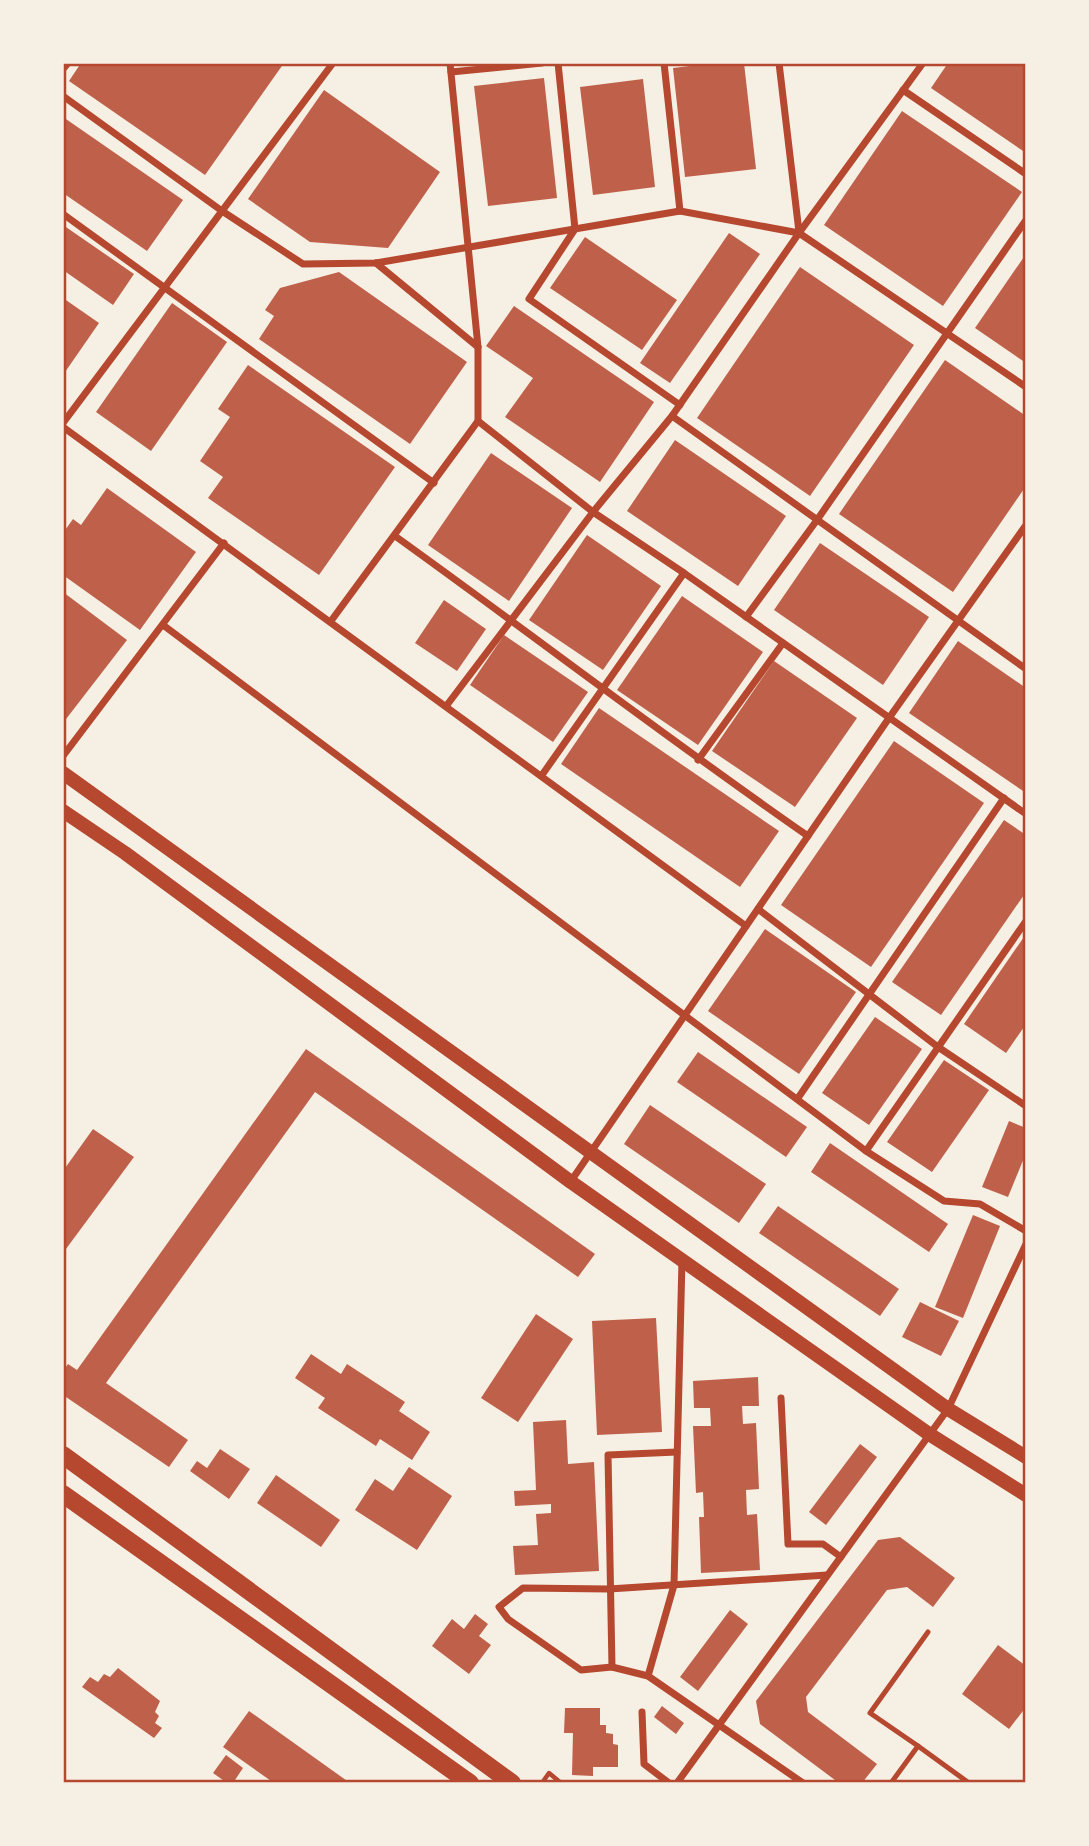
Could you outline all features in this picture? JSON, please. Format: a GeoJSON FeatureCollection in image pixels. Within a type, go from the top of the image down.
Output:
{"type":"FeatureCollection","features":[{"type":"Feature","properties":{"kind":"main road"},"geometry":{"type":"LineString","coordinates":[[63,772],[948,1409],[1026,1457]]}},
{"type":"Feature","properties":{"kind":"main road"},"geometry":{"type":"LineString","coordinates":[[63,811],[125,853],[571,1182],[929,1434],[1026,1495]]}},
{"type":"Feature","properties":{"kind":"main road"},"geometry":{"type":"LineString","coordinates":[[63,1455],[512,1783]]}},
{"type":"Feature","properties":{"kind":"main road"},"geometry":{"type":"LineString","coordinates":[[63,1494],[470,1783]]}},
{"type":"Feature","properties":{"kind":"street"},"geometry":{"type":"LineString","coordinates":[[63,69],[68,63]]}},
{"type":"Feature","properties":{"kind":"street"},"geometry":{"type":"LineString","coordinates":[[333,63],[63,425],[746,926]]}},
{"type":"Feature","properties":{"kind":"street"},"geometry":{"type":"LineString","coordinates":[[331,621],[478,421],[478,348],[450,63]]}},
{"type":"Feature","properties":{"kind":"street"},"geometry":{"type":"LineString","coordinates":[[451,72],[542,63]]}},
{"type":"Feature","properties":{"kind":"street"},"geometry":{"type":"LineString","coordinates":[[558,63],[575,229],[529,299],[681,405]]}},
{"type":"Feature","properties":{"kind":"street"},"geometry":{"type":"LineString","coordinates":[[664,63],[680,211]]}},
{"type":"Feature","properties":{"kind":"street"},"geometry":{"type":"LineString","coordinates":[[779,63],[799,233]]}},
{"type":"Feature","properties":{"kind":"street"},"geometry":{"type":"LineString","coordinates":[[447,705],[593,512],[681,405],[799,233],[923,63]]}},
{"type":"Feature","properties":{"kind":"street"},"geometry":{"type":"LineString","coordinates":[[903,90],[1026,174]]}},
{"type":"Feature","properties":{"kind":"street"},"geometry":{"type":"LineString","coordinates":[[63,96],[222,211],[303,264],[376,263],[680,211],[799,233],[1026,387]]}},
{"type":"Feature","properties":{"kind":"street"},"geometry":{"type":"LineString","coordinates":[[63,214],[433,483]]}},
{"type":"Feature","properties":{"kind":"street"},"geometry":{"type":"LineString","coordinates":[[746,617],[817,520],[1026,220]]}},
{"type":"Feature","properties":{"kind":"street"},"geometry":{"type":"LineString","coordinates":[[376,263],[478,348]]}},
{"type":"Feature","properties":{"kind":"street"},"geometry":{"type":"LineString","coordinates":[[672,416],[1026,669]]}},
{"type":"Feature","properties":{"kind":"street"},"geometry":{"type":"LineString","coordinates":[[478,421],[593,512],[1026,814]]}},
{"type":"Feature","properties":{"kind":"street"},"geometry":{"type":"LineString","coordinates":[[571,1182],[889,718],[1026,525]]}},
{"type":"Feature","properties":{"kind":"street"},"geometry":{"type":"LineString","coordinates":[[395,536],[511,619],[698,760],[808,836]]}},
{"type":"Feature","properties":{"kind":"street"},"geometry":{"type":"LineString","coordinates":[[63,756],[225,543]]}},
{"type":"Feature","properties":{"kind":"street"},"geometry":{"type":"LineString","coordinates":[[542,775],[684,573]]}},
{"type":"Feature","properties":{"kind":"street"},"geometry":{"type":"LineString","coordinates":[[163,625],[866,1151],[944,1201],[980,1204],[1026,1230]]}},
{"type":"Feature","properties":{"kind":"street"},"geometry":{"type":"LineString","coordinates":[[698,760],[783,643]]}},
{"type":"Feature","properties":{"kind":"street"},"geometry":{"type":"LineString","coordinates":[[798,1098],[1004,798]]}},
{"type":"Feature","properties":{"kind":"street"},"geometry":{"type":"LineString","coordinates":[[758,909],[939,1047],[1026,1106]]}},
{"type":"Feature","properties":{"kind":"street"},"geometry":{"type":"LineString","coordinates":[[866,1151],[1026,921]]}},
{"type":"Feature","properties":{"kind":"street"},"geometry":{"type":"LineString","coordinates":[[677,1783],[948,1409],[1026,1244]]}},
{"type":"Feature","properties":{"kind":"street"},"geometry":{"type":"LineString","coordinates":[[648,1676],[674,1585],[682,1260]]}},
{"type":"Feature","properties":{"kind":"street"},"geometry":{"type":"LineString","coordinates":[[781,1398],[788,1544],[823,1544],[841,1556]]}},
{"type":"Feature","properties":{"kind":"street"},"geometry":{"type":"LineString","coordinates":[[612,1667],[608,1455],[677,1452]]}},
{"type":"Feature","properties":{"kind":"street"},"geometry":{"type":"LineString","coordinates":[[803,1783],[648,1676],[612,1667],[581,1670],[508,1619],[499,1607],[523,1588],[609,1589],[827,1576]]}},
{"type":"Feature","properties":{"kind":"street"},"geometry":{"type":"LineString","coordinates":[[642,1712],[644,1764],[669,1783]]}},
{"type":"Feature","properties":{"kind":"lane"},"geometry":{"type":"LineString","coordinates":[[928,1632],[870,1713],[970,1783]]}},
{"type":"Feature","properties":{"kind":"lane"},"geometry":{"type":"LineString","coordinates":[[891,1783],[918,1746]]}},
{"type":"Feature","properties":{"kind":"path"},"geometry":{"type":"LineString","coordinates":[[542,1783],[549,1773],[561,1783]]}},
{"type":"Feature","properties":{"kind":"building"},"geometry":{"type":"Polygon","coordinates":[[[81,63],[284,63],[205,175],[69,81],[81,63]]]}},
{"type":"Feature","properties":{"kind":"building"},"geometry":{"type":"Polygon","coordinates":[[[744,63],[756,169],[685,177],[673,68],[744,63]]]}},
{"type":"Feature","properties":{"kind":"building"},"geometry":{"type":"Polygon","coordinates":[[[948,63],[1026,63],[1026,153],[931,88],[948,63]]]}},
{"type":"Feature","properties":{"kind":"building"},"geometry":{"type":"Polygon","coordinates":[[[544,78],[557,198],[488,206],[474,86],[544,78]]]}},
{"type":"Feature","properties":{"kind":"building"},"geometry":{"type":"Polygon","coordinates":[[[643,79],[655,187],[593,195],[580,87],[643,79]]]}},
{"type":"Feature","properties":{"kind":"building"},"geometry":{"type":"Polygon","coordinates":[[[324,90],[440,172],[388,248],[310,242],[248,199],[324,90]]]}},
{"type":"Feature","properties":{"kind":"building"},"geometry":{"type":"Polygon","coordinates":[[[902,111],[1022,192],[943,306],[824,225],[902,111]]]}},
{"type":"Feature","properties":{"kind":"building"},"geometry":{"type":"Polygon","coordinates":[[[63,117],[183,200],[147,251],[63,193],[63,117]]]}},
{"type":"Feature","properties":{"kind":"building"},"geometry":{"type":"Polygon","coordinates":[[[63,225],[134,274],[113,305],[63,270],[63,225]]]}},
{"type":"Feature","properties":{"kind":"building"},"geometry":{"type":"Polygon","coordinates":[[[729,233],[760,254],[670,383],[640,363],[729,233]]]}},
{"type":"Feature","properties":{"kind":"building"},"geometry":{"type":"Polygon","coordinates":[[[585,237],[677,300],[642,350],[550,288],[585,237]]]}},
{"type":"Feature","properties":{"kind":"building"},"geometry":{"type":"Polygon","coordinates":[[[1026,254],[1026,363],[975,328],[1026,254]]]}},
{"type":"Feature","properties":{"kind":"building"},"geometry":{"type":"Polygon","coordinates":[[[800,267],[914,345],[810,496],[697,418],[800,267]]]}},
{"type":"Feature","properties":{"kind":"building"},"geometry":{"type":"Polygon","coordinates":[[[339,272],[467,362],[410,444],[259,339],[274,316],[265,310],[280,288],[339,272]]]}},
{"type":"Feature","properties":{"kind":"building"},"geometry":{"type":"Polygon","coordinates":[[[63,298],[99,323],[63,375],[63,298]]]}},
{"type":"Feature","properties":{"kind":"building"},"geometry":{"type":"Polygon","coordinates":[[[172,303],[227,342],[151,451],[96,412],[172,303]]]}},
{"type":"Feature","properties":{"kind":"building"},"geometry":{"type":"Polygon","coordinates":[[[514,306],[654,402],[600,482],[505,417],[533,378],[486,346],[514,306]]]}},
{"type":"Feature","properties":{"kind":"building"},"geometry":{"type":"Polygon","coordinates":[[[945,360],[1026,416],[1026,486],[953,592],[839,514],[945,360]]]}},
{"type":"Feature","properties":{"kind":"building"},"geometry":{"type":"Polygon","coordinates":[[[248,365],[395,467],[319,575],[208,498],[223,477],[200,461],[230,417],[218,409],[248,365]]]}},
{"type":"Feature","properties":{"kind":"building"},"geometry":{"type":"Polygon","coordinates":[[[675,440],[786,516],[738,586],[627,511],[675,440]]]}},
{"type":"Feature","properties":{"kind":"building"},"geometry":{"type":"Polygon","coordinates":[[[491,453],[572,508],[509,601],[428,545],[491,453]]]}},
{"type":"Feature","properties":{"kind":"building"},"geometry":{"type":"Polygon","coordinates":[[[107,488],[196,552],[140,630],[63,575],[63,533],[73,519],[81,525],[107,488]]]}},
{"type":"Feature","properties":{"kind":"building"},"geometry":{"type":"Polygon","coordinates":[[[587,535],[661,586],[603,670],[529,620],[587,535]]]}},
{"type":"Feature","properties":{"kind":"building"},"geometry":{"type":"Polygon","coordinates":[[[820,543],[929,617],[883,685],[774,610],[820,543]]]}},
{"type":"Feature","properties":{"kind":"building"},"geometry":{"type":"Polygon","coordinates":[[[63,592],[127,640],[63,723],[63,592]]]}},
{"type":"Feature","properties":{"kind":"building"},"geometry":{"type":"Polygon","coordinates":[[[682,596],[763,652],[698,745],[617,690],[682,596]]]}},
{"type":"Feature","properties":{"kind":"building"},"geometry":{"type":"Polygon","coordinates":[[[444,600],[486,629],[457,671],[415,643],[444,600]]]}},
{"type":"Feature","properties":{"kind":"building"},"geometry":{"type":"Polygon","coordinates":[[[504,635],[588,692],[553,742],[470,685],[504,635]]]}},
{"type":"Feature","properties":{"kind":"building"},"geometry":{"type":"Polygon","coordinates":[[[958,641],[1026,688],[1026,793],[909,713],[958,641]]]}},
{"type":"Feature","properties":{"kind":"building"},"geometry":{"type":"Polygon","coordinates":[[[774,661],[857,718],[795,807],[712,751],[774,661]]]}},
{"type":"Feature","properties":{"kind":"building"},"geometry":{"type":"Polygon","coordinates":[[[599,708],[779,831],[740,887],[561,764],[599,708]]]}},
{"type":"Feature","properties":{"kind":"building"},"geometry":{"type":"Polygon","coordinates":[[[894,741],[984,803],[871,967],[781,905],[894,741]]]}},
{"type":"Feature","properties":{"kind":"building"},"geometry":{"type":"Polygon","coordinates":[[[1004,820],[1026,835],[1026,892],[941,1015],[892,982],[1004,820]]]}},
{"type":"Feature","properties":{"kind":"building"},"geometry":{"type":"Polygon","coordinates":[[[765,929],[856,992],[799,1074],[708,1011],[765,929]]]}},
{"type":"Feature","properties":{"kind":"building"},"geometry":{"type":"Polygon","coordinates":[[[1026,934],[1026,1024],[1006,1053],[964,1024],[1026,934]]]}},
{"type":"Feature","properties":{"kind":"building"},"geometry":{"type":"Polygon","coordinates":[[[875,1017],[922,1049],[869,1125],[822,1093],[875,1017]]]}},
{"type":"Feature","properties":{"kind":"building"},"geometry":{"type":"Polygon","coordinates":[[[306,1049],[595,1254],[578,1277],[315,1092],[106,1383],[188,1440],[169,1467],[63,1395],[63,1371],[68,1364],[77,1370],[306,1049]]]}},
{"type":"Feature","properties":{"kind":"building"},"geometry":{"type":"Polygon","coordinates":[[[698,1052],[807,1127],[786,1157],[677,1082],[698,1052]]]}},
{"type":"Feature","properties":{"kind":"building"},"geometry":{"type":"Polygon","coordinates":[[[944,1060],[989,1090],[932,1172],[887,1142],[944,1060]]]}},
{"type":"Feature","properties":{"kind":"building"},"geometry":{"type":"Polygon","coordinates":[[[650,1105],[766,1184],[739,1223],[624,1144],[650,1105]]]}},
{"type":"Feature","properties":{"kind":"building"},"geometry":{"type":"Polygon","coordinates":[[[1009,1121],[1026,1128],[1026,1153],[1008,1197],[982,1187],[1009,1121]]]}},
{"type":"Feature","properties":{"kind":"building"},"geometry":{"type":"Polygon","coordinates":[[[93,1129],[134,1157],[63,1253],[63,1171],[93,1129]]]}},
{"type":"Feature","properties":{"kind":"building"},"geometry":{"type":"Polygon","coordinates":[[[830,1143],[948,1224],[929,1252],[811,1172],[830,1143]]]}},
{"type":"Feature","properties":{"kind":"building"},"geometry":{"type":"Polygon","coordinates":[[[778,1206],[899,1289],[880,1316],[759,1233],[778,1206]]]}},
{"type":"Feature","properties":{"kind":"building"},"geometry":{"type":"Polygon","coordinates":[[[973,1215],[1000,1226],[963,1318],[935,1307],[973,1215]]]}},
{"type":"Feature","properties":{"kind":"building"},"geometry":{"type":"Polygon","coordinates":[[[920,1302],[959,1321],[941,1356],[902,1337],[920,1302]]]}},
{"type":"Feature","properties":{"kind":"building"},"geometry":{"type":"Polygon","coordinates":[[[536,1314],[573,1339],[518,1422],[481,1398],[536,1314]]]}},
{"type":"Feature","properties":{"kind":"building"},"geometry":{"type":"Polygon","coordinates":[[[656,1318],[662,1432],[597,1435],[592,1321],[656,1318]]]}},
{"type":"Feature","properties":{"kind":"building"},"geometry":{"type":"Polygon","coordinates":[[[311,1354],[341,1374],[347,1364],[405,1402],[399,1411],[430,1432],[412,1460],[380,1439],[376,1446],[318,1408],[325,1398],[295,1378],[311,1354]]]}},
{"type":"Feature","properties":{"kind":"building"},"geometry":{"type":"Polygon","coordinates":[[[758,1377],[759,1406],[742,1406],[743,1424],[756,1423],[759,1489],[746,1490],[747,1515],[757,1514],[760,1570],[701,1573],[699,1517],[704,1517],[703,1492],[696,1493],[693,1426],[711,1426],[710,1408],[694,1408],[693,1381],[758,1377]]]}},
{"type":"Feature","properties":{"kind":"building"},"geometry":{"type":"Polygon","coordinates":[[[566,1420],[568,1464],[594,1462],[599,1571],[515,1575],[513,1546],[538,1545],[536,1514],[551,1513],[551,1504],[515,1506],[514,1491],[536,1490],[533,1422],[566,1420]]]}},
{"type":"Feature","properties":{"kind":"building"},"geometry":{"type":"Polygon","coordinates":[[[860,1444],[877,1457],[826,1525],[809,1512],[860,1444]]]}},
{"type":"Feature","properties":{"kind":"building"},"geometry":{"type":"Polygon","coordinates":[[[220,1449],[250,1469],[229,1499],[190,1471],[197,1461],[207,1468],[220,1449]]]}},
{"type":"Feature","properties":{"kind":"building"},"geometry":{"type":"Polygon","coordinates":[[[409,1467],[452,1496],[417,1550],[355,1510],[375,1479],[393,1491],[409,1467]]]}},
{"type":"Feature","properties":{"kind":"building"},"geometry":{"type":"Polygon","coordinates":[[[276,1475],[340,1520],[321,1547],[257,1503],[276,1475]]]}},
{"type":"Feature","properties":{"kind":"building"},"geometry":{"type":"Polygon","coordinates":[[[900,1537],[955,1578],[933,1607],[907,1587],[887,1590],[806,1697],[808,1712],[877,1764],[862,1783],[839,1783],[760,1724],[756,1701],[878,1540],[900,1537]]]}},
{"type":"Feature","properties":{"kind":"building"},"geometry":{"type":"Polygon","coordinates":[[[730,1610],[748,1624],[698,1691],[680,1677],[730,1610]]]}},
{"type":"Feature","properties":{"kind":"building"},"geometry":{"type":"Polygon","coordinates":[[[475,1614],[488,1624],[479,1636],[491,1645],[469,1674],[432,1646],[452,1619],[464,1629],[475,1614]]]}},
{"type":"Feature","properties":{"kind":"building"},"geometry":{"type":"Polygon","coordinates":[[[998,1645],[1026,1666],[1026,1707],[1009,1729],[962,1694],[998,1645]]]}},
{"type":"Feature","properties":{"kind":"building"},"geometry":{"type":"Polygon","coordinates":[[[118,1668],[160,1701],[155,1712],[159,1716],[155,1723],[162,1728],[154,1738],[82,1687],[90,1677],[98,1682],[104,1674],[110,1677],[118,1668]]]}},
{"type":"Feature","properties":{"kind":"building"},"geometry":{"type":"Polygon","coordinates":[[[662,1706],[684,1723],[676,1734],[654,1717],[662,1706]]]}},
{"type":"Feature","properties":{"kind":"building"},"geometry":{"type":"Polygon","coordinates":[[[565,1708],[600,1708],[600,1725],[606,1725],[606,1733],[613,1734],[613,1744],[618,1745],[618,1767],[593,1767],[593,1776],[572,1775],[573,1733],[564,1733],[565,1708]]]}},
{"type":"Feature","properties":{"kind":"building"},"geometry":{"type":"Polygon","coordinates":[[[249,1711],[350,1783],[274,1783],[223,1747],[249,1711]]]}},
{"type":"Feature","properties":{"kind":"building"},"geometry":{"type":"Polygon","coordinates":[[[226,1755],[243,1768],[233,1783],[227,1783],[213,1773],[226,1755]]]}}]}
